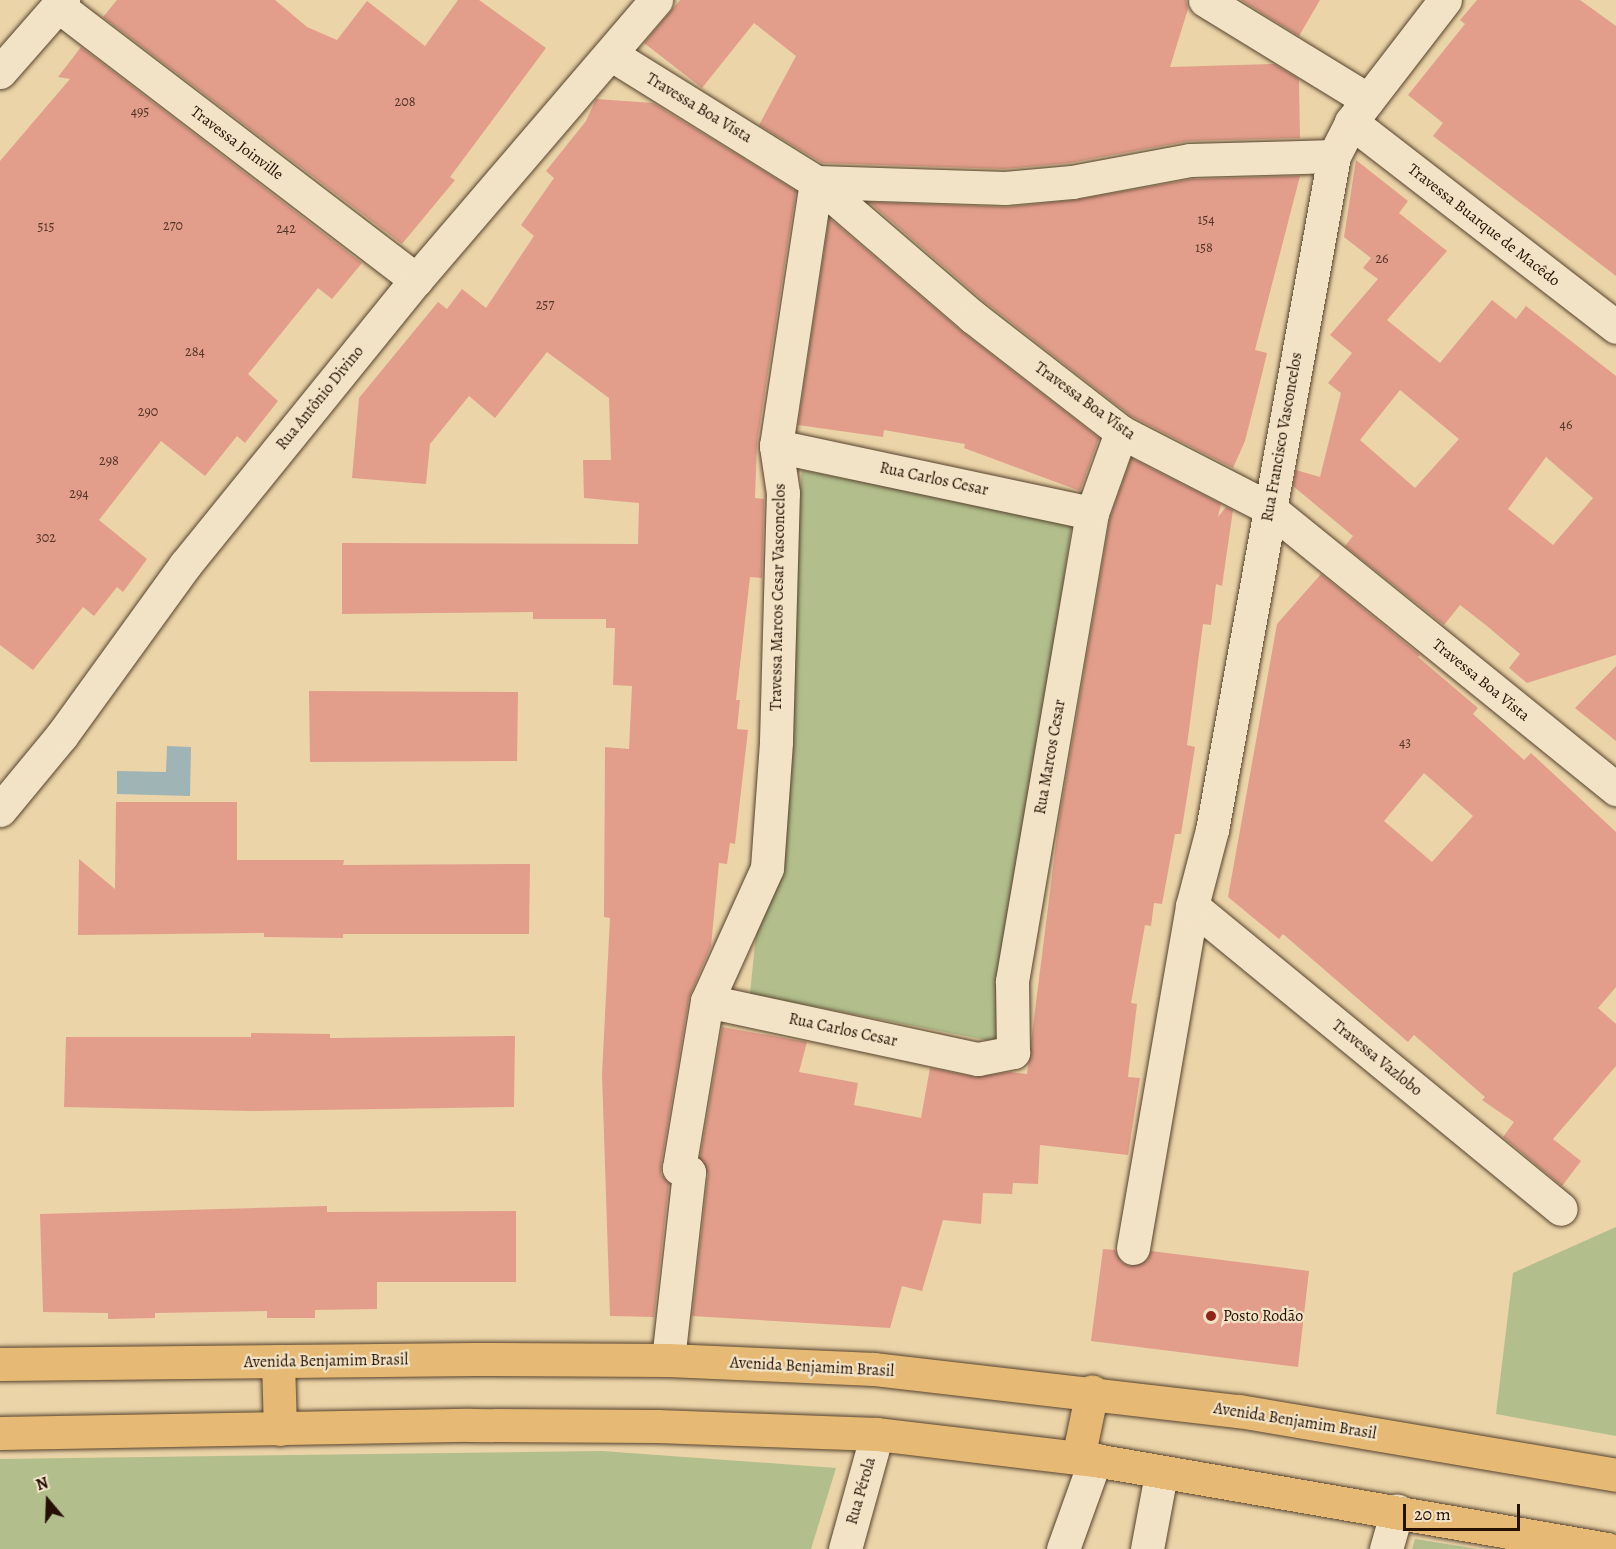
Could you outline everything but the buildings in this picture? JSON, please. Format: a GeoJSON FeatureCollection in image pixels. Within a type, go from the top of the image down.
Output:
{"type":"FeatureCollection","features":[{"type":"Feature","properties":{"kind":"main road","name":"Avenida Benjamim Brasil"},"geometry":{"type":"LineString","coordinates":[[0,1364],[668,1360],[874,1369],[1092,1391],[1239,1411],[1616,1475]]}},
{"type":"Feature","properties":{"kind":"main road"},"geometry":{"type":"LineString","coordinates":[[278,1361],[280,1429]]}},
{"type":"Feature","properties":{"kind":"main road"},"geometry":{"type":"LineString","coordinates":[[1086,1459],[1092,1391]]}},
{"type":"Feature","properties":{"kind":"main road"},"geometry":{"type":"LineString","coordinates":[[0,1433],[645,1425],[877,1434],[1086,1459],[1161,1474],[1397,1511],[1607,1549]]}},
{"type":"Feature","properties":{"kind":"street","name":"Rua Antônio Divino"},"geometry":{"type":"LineString","coordinates":[[0,810],[62,735],[185,565],[416,280],[612,55],[656,0]]}},
{"type":"Feature","properties":{"kind":"street","name":"Travessa Buarque de Macêdo"},"geometry":{"type":"LineString","coordinates":[[1205,0],[1360,111],[1616,327]]}},
{"type":"Feature","properties":{"kind":"street","name":"Rua Francisco Vasconcelos"},"geometry":{"type":"LineString","coordinates":[[1133,1248],[1192,906],[1212,830],[1334,156],[1360,111],[1445,0]]}},
{"type":"Feature","properties":{"kind":"street"},"geometry":{"type":"LineString","coordinates":[[0,72],[61,3]]}},
{"type":"Feature","properties":{"kind":"street","name":"Travessa Joinville"},"geometry":{"type":"LineString","coordinates":[[61,3],[416,280]]}},
{"type":"Feature","properties":{"kind":"street","name":"Travessa Boa Vista"},"geometry":{"type":"LineString","coordinates":[[612,55],[816,182],[973,317],[1121,432],[1269,508],[1616,789]]}},
{"type":"Feature","properties":{"kind":"street"},"geometry":{"type":"LineString","coordinates":[[816,182],[1005,188],[1072,182],[1190,160],[1334,156]]}},
{"type":"Feature","properties":{"kind":"street","name":"Travessa Marcos Cesar Vasconcelos"},"geometry":{"type":"LineString","coordinates":[[668,1360],[688,1172],[680,1168],[707,1001],[767,868],[776,741],[783,494],[776,446],[816,182]]}},
{"type":"Feature","properties":{"kind":"street","name":"Rua Marcos Cesar"},"geometry":{"type":"LineString","coordinates":[[978,1059],[1013,1052],[1012,981],[1092,513],[1121,432]]}},
{"type":"Feature","properties":{"kind":"street","name":"Rua Carlos Cesar"},"geometry":{"type":"LineString","coordinates":[[776,446],[1092,513]]}},
{"type":"Feature","properties":{"kind":"street","name":"Travessa Vazlobo"},"geometry":{"type":"LineString","coordinates":[[1192,906],[1561,1209]]}},
{"type":"Feature","properties":{"kind":"street","name":"Rua Carlos Cesar"},"geometry":{"type":"LineString","coordinates":[[707,1001],[978,1059]]}},
{"type":"Feature","properties":{"kind":"street","name":"Rua Pérola"},"geometry":{"type":"LineString","coordinates":[[845,1549],[877,1434]]}},
{"type":"Feature","properties":{"kind":"street"},"geometry":{"type":"LineString","coordinates":[[1063,1549],[1086,1459]]}},
{"type":"Feature","properties":{"kind":"street"},"geometry":{"type":"LineString","coordinates":[[1147,1549],[1161,1474]]}},
{"type":"Feature","properties":{"kind":"street"},"geometry":{"type":"LineString","coordinates":[[1386,1549],[1397,1511]]}},
{"type":"Feature","properties":{"kind":"green space"},"geometry":{"type":"Polygon","coordinates":[[[802,470],[1072,523],[996,1042],[750,994],[802,470]]]}},
{"type":"Feature","properties":{"kind":"green space"},"geometry":{"type":"Polygon","coordinates":[[[1616,1227],[1616,1436],[1496,1414],[1513,1273],[1616,1227]]]}},
{"type":"Feature","properties":{"kind":"green space"},"geometry":{"type":"Polygon","coordinates":[[[602,1451],[836,1468],[811,1549],[0,1549],[0,1459],[602,1451]]]}},
{"type":"Feature","properties":{"kind":"green space"},"geometry":{"type":"Polygon","coordinates":[[[1415,1539],[1478,1549],[1412,1549],[1415,1539]]]}},
{"type":"Feature","properties":{"kind":"shaded area"},"geometry":{"type":"Polygon","coordinates":[[[167,746],[191,747],[190,796],[117,794],[117,771],[166,772],[167,746]]]}},
{"type":"Feature","properties":{"kind":"place","name":"Posto Rodão"},"geometry":{"type":"Point","coordinates":[1211,1316]}}]}
